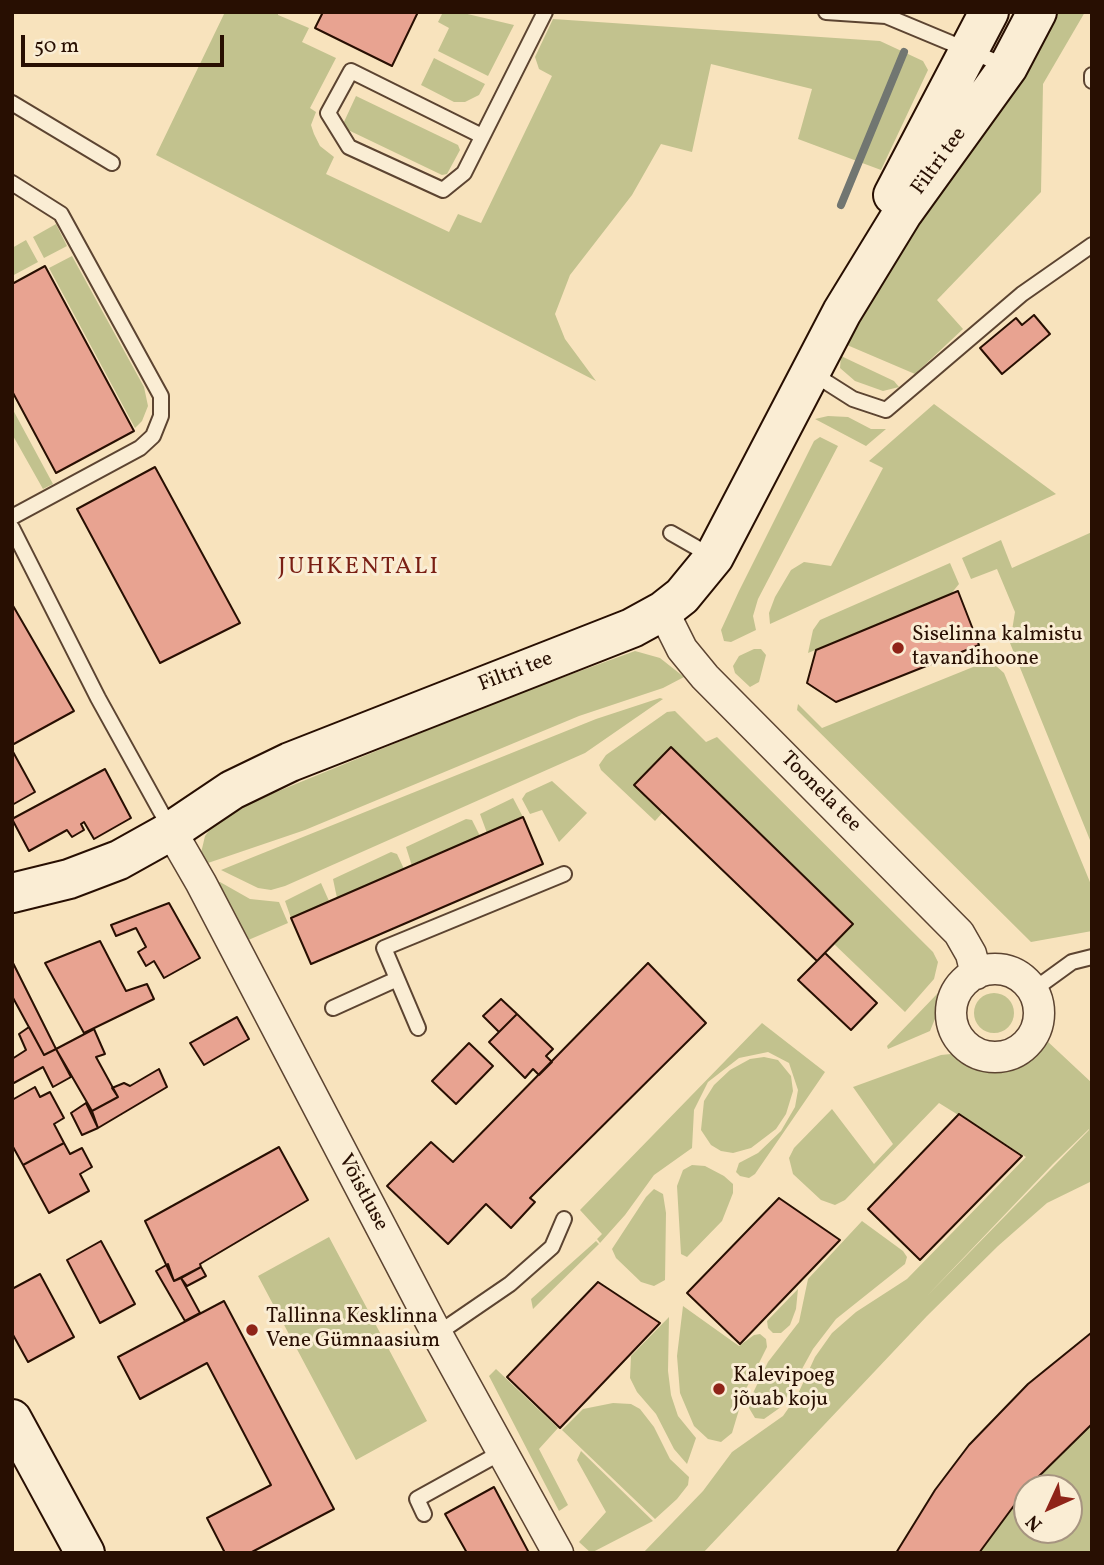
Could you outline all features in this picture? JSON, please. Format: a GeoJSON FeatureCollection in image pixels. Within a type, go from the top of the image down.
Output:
{"type":"FeatureCollection","features":[{"type":"Feature","properties":{"kind":"street","name":"Filtri tee"},"geometry":{"type":"LineString","coordinates":[[12,893],[53,885],[119,860],[171,831],[232,790],[290,762],[632,628],[663,611],[682,596],[714,557],[811,373],[842,312],[879,223],[989,12]]}},
{"type":"Feature","properties":{"kind":"street","name":"Filtri tee"},"geometry":{"type":"LineString","coordinates":[[842,312],[902,214],[1008,67],[1037,12]]}},
{"type":"Feature","properties":{"kind":"street","name":"Toonela tee"},"geometry":{"type":"LineString","coordinates":[[663,611],[682,649],[705,677],[959,933],[971,954],[976,974]]}},
{"type":"Feature","properties":{"kind":"street","name":"Võistluse"},"geometry":{"type":"LineString","coordinates":[[171,831],[201,883],[437,1334],[558,1553]]}},
{"type":"Feature","properties":{"kind":"street","name":"Filtri tee"},"geometry":{"type":"LineString","coordinates":[[12,884],[53,885]]}},
{"type":"Feature","properties":{"kind":"street"},"geometry":{"type":"LineString","coordinates":[[997,970],[1007,972],[1017,976],[1032,991],[1039,1016],[1029,1041],[1007,1056],[981,1055],[960,1040],[951,1015],[957,991],[976,974],[997,970]]}},
{"type":"Feature","properties":{"kind":"street"},"geometry":{"type":"LineString","coordinates":[[12,1419],[85,1553]]}},
{"type":"Feature","properties":{"kind":"lane"},"geometry":{"type":"LineString","coordinates":[[482,135],[351,71],[328,113],[349,147],[443,190],[464,173],[545,12]]}},
{"type":"Feature","properties":{"kind":"lane"},"geometry":{"type":"LineString","coordinates":[[825,12],[886,16],[1008,67]]}},
{"type":"Feature","properties":{"kind":"lane"},"geometry":{"type":"LineString","coordinates":[[1092,75],[1092,81]]}},
{"type":"Feature","properties":{"kind":"lane"},"geometry":{"type":"LineString","coordinates":[[12,103],[112,163]]}},
{"type":"Feature","properties":{"kind":"lane"},"geometry":{"type":"LineString","coordinates":[[12,183],[61,214],[161,396],[161,416],[153,436],[140,448],[12,517]]}},
{"type":"Feature","properties":{"kind":"lane"},"geometry":{"type":"LineString","coordinates":[[811,373],[853,399],[886,410],[1022,294],[1092,245]]}},
{"type":"Feature","properties":{"kind":"lane"},"geometry":{"type":"LineString","coordinates":[[12,528],[98,698],[171,831]]}},
{"type":"Feature","properties":{"kind":"lane"},"geometry":{"type":"LineString","coordinates":[[671,534],[714,557]]}},
{"type":"Feature","properties":{"kind":"lane"},"geometry":{"type":"LineString","coordinates":[[418,1028],[384,948],[564,874]]}},
{"type":"Feature","properties":{"kind":"lane"},"geometry":{"type":"LineString","coordinates":[[1032,991],[1072,962],[1092,957]]}},
{"type":"Feature","properties":{"kind":"lane"},"geometry":{"type":"LineString","coordinates":[[333,1008],[397,979]]}},
{"type":"Feature","properties":{"kind":"lane"},"geometry":{"type":"LineString","coordinates":[[437,1334],[510,1284],[552,1247],[564,1219]]}},
{"type":"Feature","properties":{"kind":"lane"},"geometry":{"type":"LineString","coordinates":[[424,1514],[417,1499],[502,1452]]}},
{"type":"Feature","properties":{"kind":"green space"},"geometry":{"type":"Polygon","coordinates":[[[225,12],[278,12],[278,15],[309,28],[302,42],[336,58],[310,108],[316,112],[311,125],[314,134],[320,146],[334,157],[326,174],[449,232],[458,214],[481,223],[552,76],[539,69],[535,57],[553,19],[880,41],[923,61],[928,70],[881,170],[798,139],[812,89],[711,64],[692,152],[661,144],[632,195],[570,275],[555,314],[565,339],[596,381],[156,155],[225,12]]]}},
{"type":"Feature","properties":{"kind":"green space"},"geometry":{"type":"Polygon","coordinates":[[[443,12],[459,12],[514,25],[488,76],[438,51],[449,28],[438,22],[443,12]]]}},
{"type":"Feature","properties":{"kind":"green space"},"geometry":{"type":"Polygon","coordinates":[[[1058,12],[1085,12],[1043,84],[1041,192],[937,300],[963,329],[915,374],[847,345],[870,296],[926,212],[1028,73],[1058,12]]]}},
{"type":"Feature","properties":{"kind":"green space"},"geometry":{"type":"Polygon","coordinates":[[[434,58],[485,84],[479,95],[465,102],[454,102],[421,85],[434,58]]]}},
{"type":"Feature","properties":{"kind":"green space"},"geometry":{"type":"Polygon","coordinates":[[[356,96],[458,145],[460,150],[447,174],[442,175],[346,129],[343,124],[356,96]]]}},
{"type":"Feature","properties":{"kind":"green space"},"geometry":{"type":"Polygon","coordinates":[[[56,224],[67,246],[44,258],[33,237],[56,224]]]}},
{"type":"Feature","properties":{"kind":"green space"},"geometry":{"type":"Polygon","coordinates":[[[26,240],[38,262],[12,276],[12,248],[26,240]]]}},
{"type":"Feature","properties":{"kind":"green space"},"geometry":{"type":"Polygon","coordinates":[[[72,256],[144,387],[148,406],[142,421],[135,428],[49,268],[72,256]]]}},
{"type":"Feature","properties":{"kind":"green space"},"geometry":{"type":"Polygon","coordinates":[[[841,356],[894,381],[899,387],[883,391],[855,381],[840,368],[841,356]]]}},
{"type":"Feature","properties":{"kind":"green space"},"geometry":{"type":"Polygon","coordinates":[[[934,404],[1056,494],[770,624],[769,613],[775,597],[791,570],[804,562],[831,566],[883,468],[869,461],[934,404]]]}},
{"type":"Feature","properties":{"kind":"green space"},"geometry":{"type":"Polygon","coordinates":[[[12,408],[53,484],[43,489],[12,434],[12,408]]]}},
{"type":"Feature","properties":{"kind":"green space"},"geometry":{"type":"Polygon","coordinates":[[[828,416],[848,417],[871,429],[886,429],[866,446],[815,419],[828,416]]]}},
{"type":"Feature","properties":{"kind":"green space"},"geometry":{"type":"Polygon","coordinates":[[[820,437],[838,446],[758,599],[753,616],[756,630],[731,642],[724,641],[721,630],[739,591],[814,441],[820,437]]]}},
{"type":"Feature","properties":{"kind":"green space"},"geometry":{"type":"Polygon","coordinates":[[[1092,532],[1092,845],[1010,643],[1015,612],[997,569],[971,579],[962,558],[1001,540],[1012,568],[1092,532]]]}},
{"type":"Feature","properties":{"kind":"green space"},"geometry":{"type":"Polygon","coordinates":[[[950,563],[959,584],[950,595],[808,653],[813,630],[820,620],[950,563]]]}},
{"type":"Feature","properties":{"kind":"green space"},"geometry":{"type":"Polygon","coordinates":[[[754,649],[761,649],[766,655],[759,682],[750,687],[735,673],[733,666],[739,656],[754,649]]]}},
{"type":"Feature","properties":{"kind":"green space"},"geometry":{"type":"Polygon","coordinates":[[[635,651],[660,658],[684,677],[663,688],[579,716],[305,830],[205,864],[201,853],[205,836],[213,825],[259,799],[506,698],[635,651]]]}},
{"type":"Feature","properties":{"kind":"green space"},"geometry":{"type":"Polygon","coordinates":[[[983,663],[995,665],[1004,673],[1092,887],[1092,931],[1031,942],[797,710],[798,704],[822,728],[983,663]]]}},
{"type":"Feature","properties":{"kind":"green space"},"geometry":{"type":"Polygon","coordinates":[[[663,699],[585,753],[285,886],[271,890],[258,888],[221,870],[596,719],[663,699]]]}},
{"type":"Feature","properties":{"kind":"green space"},"geometry":{"type":"Polygon","coordinates":[[[675,711],[706,742],[717,737],[933,952],[938,962],[934,979],[905,1012],[834,944],[853,923],[671,748],[635,785],[663,812],[655,821],[601,770],[599,765],[606,755],[667,712],[675,711]]]}},
{"type":"Feature","properties":{"kind":"green space"},"geometry":{"type":"Polygon","coordinates":[[[552,781],[587,813],[559,842],[542,810],[530,814],[522,799],[526,793],[552,781]]]}},
{"type":"Feature","properties":{"kind":"green space"},"geometry":{"type":"Polygon","coordinates":[[[513,798],[523,817],[487,833],[480,814],[513,798]]]}},
{"type":"Feature","properties":{"kind":"green space"},"geometry":{"type":"Polygon","coordinates":[[[466,819],[472,820],[480,836],[412,866],[406,847],[466,819]]]}},
{"type":"Feature","properties":{"kind":"green space"},"geometry":{"type":"Polygon","coordinates":[[[391,852],[397,854],[404,869],[337,898],[333,879],[391,852]]]}},
{"type":"Feature","properties":{"kind":"green space"},"geometry":{"type":"Polygon","coordinates":[[[220,882],[250,899],[279,902],[288,923],[246,941],[215,883],[220,882]]]}},
{"type":"Feature","properties":{"kind":"green space"},"geometry":{"type":"Polygon","coordinates":[[[321,883],[329,901],[291,918],[285,901],[321,883]]]}},
{"type":"Feature","properties":{"kind":"green space"},"geometry":{"type":"Polygon","coordinates":[[[938,993],[937,1014],[930,1031],[888,1049],[887,1046],[938,993]]]}},
{"type":"Feature","properties":{"kind":"green space"},"geometry":{"type":"Polygon","coordinates":[[[994,993],[1002,994],[1008,999],[1013,1005],[1013,1021],[1008,1027],[1002,1032],[994,1033],[986,1032],[980,1027],[975,1021],[974,1013],[975,1005],[980,999],[986,994],[994,993]]]}},
{"type":"Feature","properties":{"kind":"green space"},"geometry":{"type":"Polygon","coordinates":[[[762,1023],[825,1072],[755,1174],[749,1178],[740,1176],[736,1172],[739,1163],[758,1153],[781,1131],[795,1107],[798,1090],[789,1063],[768,1052],[739,1058],[708,1082],[694,1110],[692,1148],[654,1175],[625,1215],[600,1243],[597,1239],[602,1234],[580,1210],[762,1023]]]}},
{"type":"Feature","properties":{"kind":"green space"},"geometry":{"type":"Polygon","coordinates":[[[1046,1040],[1092,1083],[1092,1181],[1047,1203],[998,1246],[927,1316],[703,1553],[643,1553],[703,1491],[732,1452],[783,1416],[797,1396],[815,1357],[832,1333],[856,1312],[907,1279],[1026,1157],[939,1103],[845,1200],[835,1205],[821,1200],[793,1174],[789,1158],[794,1148],[832,1109],[874,1164],[893,1144],[853,1087],[941,1055],[951,1054],[980,1069],[1012,1068],[1031,1058],[1046,1040]],[[1089,1130],[1053,1164],[926,1297],[1089,1130]]]}},
{"type":"Feature","properties":{"kind":"green space"},"geometry":{"type":"Polygon","coordinates":[[[764,1057],[778,1060],[791,1076],[793,1091],[786,1114],[776,1129],[751,1148],[733,1153],[721,1151],[711,1145],[701,1130],[704,1101],[714,1085],[730,1070],[750,1059],[764,1057]]]}},
{"type":"Feature","properties":{"kind":"green space"},"geometry":{"type":"Polygon","coordinates":[[[692,1165],[705,1166],[724,1176],[733,1184],[733,1193],[722,1221],[687,1257],[681,1254],[677,1186],[683,1170],[692,1165]]]}},
{"type":"Feature","properties":{"kind":"green space"},"geometry":{"type":"Polygon","coordinates":[[[654,1189],[663,1194],[666,1213],[665,1280],[654,1286],[641,1282],[616,1258],[612,1249],[654,1189]]]}},
{"type":"Feature","properties":{"kind":"green space"},"geometry":{"type":"Polygon","coordinates":[[[862,1221],[903,1251],[907,1257],[905,1264],[836,1319],[813,1349],[781,1407],[764,1419],[755,1418],[749,1408],[753,1393],[768,1362],[799,1322],[808,1279],[862,1221]]]}},
{"type":"Feature","properties":{"kind":"green space"},"geometry":{"type":"Polygon","coordinates":[[[329,1237],[427,1421],[356,1460],[258,1276],[329,1237]]]}},
{"type":"Feature","properties":{"kind":"green space"},"geometry":{"type":"Polygon","coordinates":[[[596,1241],[599,1244],[533,1309],[531,1299],[596,1241]]]}},
{"type":"Feature","properties":{"kind":"green space"},"geometry":{"type":"Polygon","coordinates":[[[798,1289],[796,1309],[790,1325],[781,1333],[773,1333],[768,1328],[767,1321],[798,1289]]]}},
{"type":"Feature","properties":{"kind":"green space"},"geometry":{"type":"Polygon","coordinates":[[[683,1306],[739,1346],[754,1335],[760,1334],[766,1339],[767,1347],[744,1393],[732,1433],[721,1442],[708,1439],[694,1426],[680,1393],[677,1356],[683,1306]]]}},
{"type":"Feature","properties":{"kind":"green space"},"geometry":{"type":"Polygon","coordinates":[[[669,1317],[668,1371],[671,1395],[678,1416],[696,1438],[687,1464],[674,1449],[656,1414],[637,1392],[630,1378],[631,1356],[669,1317]]]}},
{"type":"Feature","properties":{"kind":"green space"},"geometry":{"type":"Polygon","coordinates":[[[496,1369],[558,1428],[539,1449],[568,1505],[559,1511],[489,1376],[496,1369]]]}},
{"type":"Feature","properties":{"kind":"green space"},"geometry":{"type":"Polygon","coordinates":[[[613,1403],[631,1404],[640,1409],[654,1427],[670,1459],[689,1477],[688,1485],[677,1499],[655,1519],[562,1430],[583,1409],[613,1403]]]}},
{"type":"Feature","properties":{"kind":"green space"},"geometry":{"type":"Polygon","coordinates":[[[1092,1424],[1092,1553],[979,1553],[1013,1508],[1013,1544],[1083,1544],[1083,1474],[1042,1474],[1092,1424]]]}},
{"type":"Feature","properties":{"kind":"green space"},"geometry":{"type":"Polygon","coordinates":[[[581,1451],[653,1521],[591,1553],[579,1542],[606,1512],[577,1460],[581,1451]]]}},
{"type":"Feature","properties":{"kind":"building"},"geometry":{"type":"Polygon","coordinates":[[[323,12],[418,12],[392,66],[315,28],[323,12]]]}},
{"type":"Feature","properties":{"kind":"building"},"geometry":{"type":"Polygon","coordinates":[[[45,266],[134,431],[56,473],[12,391],[12,284],[45,266]]]}},
{"type":"Feature","properties":{"kind":"building"},"geometry":{"type":"Polygon","coordinates":[[[1034,315],[1050,334],[1002,374],[980,348],[1016,318],[1022,325],[1034,315]]]}},
{"type":"Feature","properties":{"kind":"building"},"geometry":{"type":"Polygon","coordinates":[[[155,467],[240,623],[160,663],[77,509],[155,467]]]}},
{"type":"Feature","properties":{"kind":"building","name":"Siselinna kalmistu tavandihoone"},"geometry":{"type":"Polygon","coordinates":[[[958,591],[979,645],[836,702],[807,683],[816,650],[958,591]]]}},
{"type":"Feature","properties":{"kind":"building"},"geometry":{"type":"Polygon","coordinates":[[[12,604],[74,711],[12,745],[12,604]]]}},
{"type":"Feature","properties":{"kind":"building"},"geometry":{"type":"Polygon","coordinates":[[[671,747],[853,924],[817,961],[634,785],[671,747]]]}},
{"type":"Feature","properties":{"kind":"building"},"geometry":{"type":"Polygon","coordinates":[[[12,750],[35,792],[12,805],[12,750]]]}},
{"type":"Feature","properties":{"kind":"building"},"geometry":{"type":"Polygon","coordinates":[[[105,769],[131,818],[94,839],[84,822],[81,824],[84,830],[72,837],[67,830],[29,851],[12,819],[105,769]]]}},
{"type":"Feature","properties":{"kind":"building"},"geometry":{"type":"Polygon","coordinates":[[[523,817],[543,864],[311,964],[291,918],[523,817]]]}},
{"type":"Feature","properties":{"kind":"building"},"geometry":{"type":"Polygon","coordinates":[[[169,903],[200,958],[164,978],[154,961],[146,966],[138,952],[146,947],[136,928],[116,936],[111,925],[169,903]]]}},
{"type":"Feature","properties":{"kind":"building"},"geometry":{"type":"Polygon","coordinates":[[[100,941],[126,991],[147,984],[154,999],[84,1033],[45,963],[100,941]]]}},
{"type":"Feature","properties":{"kind":"building"},"geometry":{"type":"Polygon","coordinates":[[[825,953],[877,1003],[851,1030],[798,980],[825,953]]]}},
{"type":"Feature","properties":{"kind":"building"},"geometry":{"type":"Polygon","coordinates":[[[12,961],[56,1049],[44,1055],[12,996],[12,961]]]}},
{"type":"Feature","properties":{"kind":"building"},"geometry":{"type":"Polygon","coordinates":[[[648,963],[706,1023],[530,1198],[535,1202],[511,1228],[486,1204],[448,1244],[387,1186],[431,1142],[453,1162],[648,963]]]}},
{"type":"Feature","properties":{"kind":"building"},"geometry":{"type":"Polygon","coordinates":[[[501,999],[517,1014],[499,1032],[483,1016],[501,999]]]}},
{"type":"Feature","properties":{"kind":"building"},"geometry":{"type":"Polygon","coordinates":[[[517,1014],[553,1049],[546,1056],[552,1062],[539,1075],[533,1069],[525,1078],[489,1042],[517,1014]]]}},
{"type":"Feature","properties":{"kind":"building"},"geometry":{"type":"Polygon","coordinates":[[[237,1017],[249,1039],[204,1065],[190,1043],[237,1017]]]}},
{"type":"Feature","properties":{"kind":"building"},"geometry":{"type":"Polygon","coordinates":[[[29,1027],[44,1055],[56,1049],[71,1077],[53,1087],[43,1067],[12,1084],[12,1059],[26,1050],[19,1034],[29,1027]]]}},
{"type":"Feature","properties":{"kind":"building"},"geometry":{"type":"Polygon","coordinates":[[[94,1029],[105,1054],[96,1057],[118,1097],[92,1111],[56,1049],[94,1029]]]}},
{"type":"Feature","properties":{"kind":"building"},"geometry":{"type":"Polygon","coordinates":[[[469,1043],[493,1066],[456,1104],[432,1081],[469,1043]]]}},
{"type":"Feature","properties":{"kind":"building"},"geometry":{"type":"Polygon","coordinates":[[[159,1069],[167,1087],[98,1128],[92,1111],[118,1097],[112,1088],[124,1083],[130,1086],[159,1069]]]}},
{"type":"Feature","properties":{"kind":"building"},"geometry":{"type":"Polygon","coordinates":[[[35,1087],[40,1097],[50,1092],[64,1118],[54,1124],[64,1143],[23,1165],[12,1145],[12,1100],[35,1087]]]}},
{"type":"Feature","properties":{"kind":"building"},"geometry":{"type":"Polygon","coordinates":[[[86,1103],[98,1128],[82,1135],[71,1113],[86,1103]]]}},
{"type":"Feature","properties":{"kind":"building"},"geometry":{"type":"Polygon","coordinates":[[[959,1114],[1022,1156],[920,1260],[868,1209],[959,1114]]]}},
{"type":"Feature","properties":{"kind":"building"},"geometry":{"type":"Polygon","coordinates":[[[64,1143],[70,1154],[82,1148],[92,1167],[80,1174],[89,1191],[49,1213],[23,1165],[64,1143]]]}},
{"type":"Feature","properties":{"kind":"building"},"geometry":{"type":"Polygon","coordinates":[[[279,1147],[308,1200],[174,1281],[145,1221],[279,1147]]]}},
{"type":"Feature","properties":{"kind":"building"},"geometry":{"type":"Polygon","coordinates":[[[779,1198],[840,1240],[740,1344],[687,1293],[779,1198]]]}},
{"type":"Feature","properties":{"kind":"building"},"geometry":{"type":"Polygon","coordinates":[[[101,1241],[135,1304],[100,1323],[67,1260],[101,1241]]]}},
{"type":"Feature","properties":{"kind":"building"},"geometry":{"type":"Polygon","coordinates":[[[168,1264],[174,1281],[181,1278],[200,1313],[185,1321],[156,1271],[168,1264]]]}},
{"type":"Feature","properties":{"kind":"building"},"geometry":{"type":"Polygon","coordinates":[[[201,1267],[206,1276],[187,1286],[181,1278],[201,1267]]]}},
{"type":"Feature","properties":{"kind":"building"},"geometry":{"type":"Polygon","coordinates":[[[40,1274],[74,1337],[28,1362],[12,1333],[12,1289],[40,1274]]]}},
{"type":"Feature","properties":{"kind":"building"},"geometry":{"type":"Polygon","coordinates":[[[598,1282],[660,1323],[560,1428],[507,1377],[598,1282]]]}},
{"type":"Feature","properties":{"kind":"building"},"geometry":{"type":"Polygon","coordinates":[[[224,1301],[334,1509],[250,1553],[225,1553],[207,1518],[271,1485],[207,1363],[140,1399],[118,1357],[224,1301]]]}},
{"type":"Feature","properties":{"kind":"building"},"geometry":{"type":"Polygon","coordinates":[[[1091,1333],[1092,1424],[1041,1474],[1013,1474],[1013,1507],[979,1553],[896,1553],[935,1490],[969,1445],[1028,1384],[1091,1333]]]}},
{"type":"Feature","properties":{"kind":"building"},"geometry":{"type":"Polygon","coordinates":[[[494,1487],[529,1553],[467,1553],[445,1514],[494,1487]]]}},
{"type":"Feature","properties":{"kind":"waterway"},"geometry":{"type":"LineString","coordinates":[[841,205],[904,52]]}},
{"type":"Feature","properties":{"kind":"place","name":"Siselinna kalmistu tavandihoone"},"geometry":{"type":"Point","coordinates":[898,648]}},
{"type":"Feature","properties":{"kind":"place","name":"Tallinna Kesklinna Vene Gümnaasium"},"geometry":{"type":"Point","coordinates":[252,1330]}},
{"type":"Feature","properties":{"kind":"place","name":"Kalevipoeg jõuab koju"},"geometry":{"type":"Point","coordinates":[719,1389]}},
{"type":"Feature","properties":{"kind":"district","name":"JUHKENTALI"},"geometry":{"type":"Point","coordinates":[359,569]}}]}
